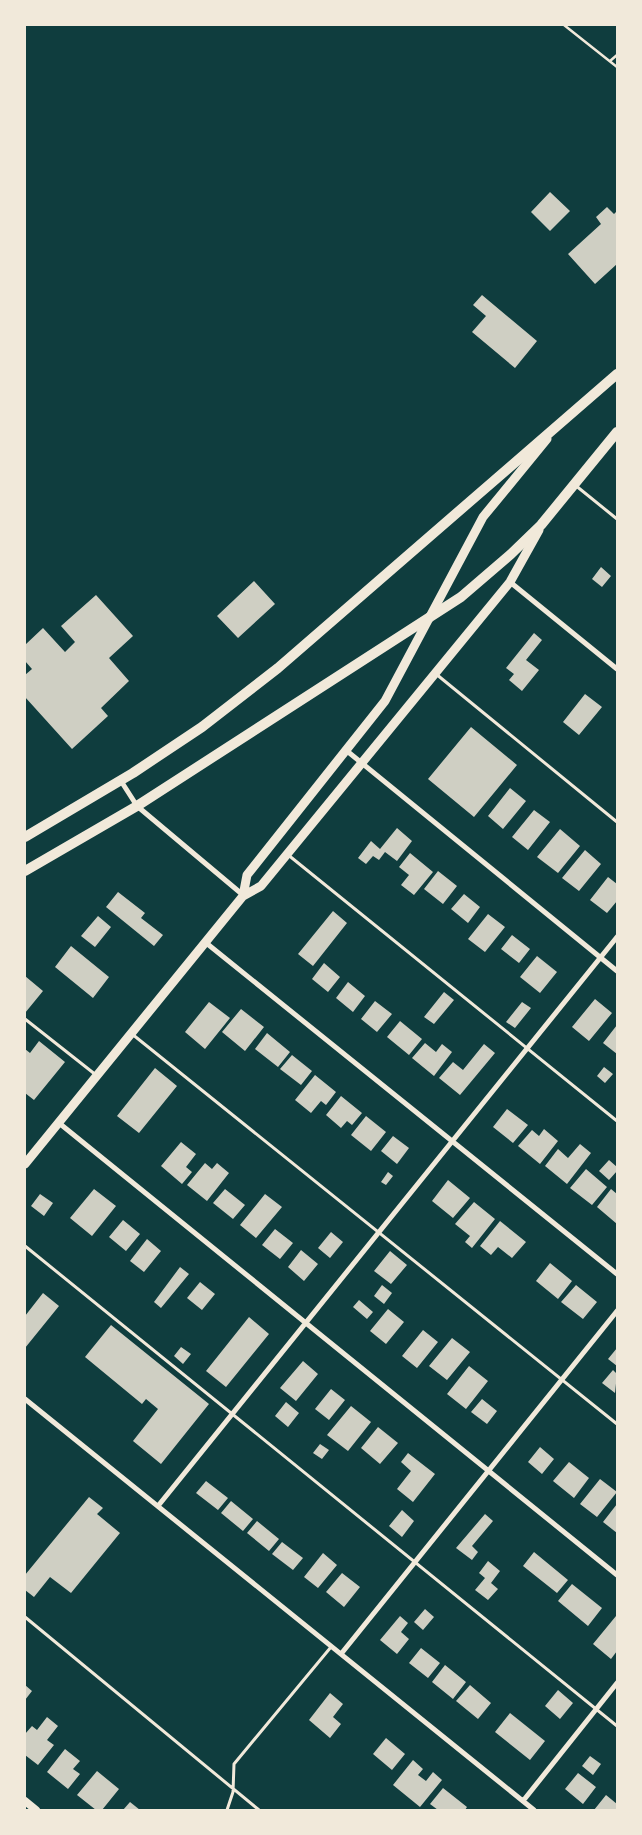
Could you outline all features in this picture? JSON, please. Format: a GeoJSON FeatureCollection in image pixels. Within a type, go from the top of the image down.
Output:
{"type":"FeatureCollection","features":[{"type":"Feature","properties":{"kind":"main road"},"geometry":{"type":"LineString","coordinates":[[25,837],[121,781],[202,727],[285,663],[431,538],[566,416],[617,375]]}},
{"type":"Feature","properties":{"kind":"main road"},"geometry":{"type":"LineString","coordinates":[[244,896],[247,875],[347,751],[389,694],[483,517],[566,416]]}},
{"type":"Feature","properties":{"kind":"main road"},"geometry":{"type":"LineString","coordinates":[[25,871],[137,806],[431,616],[484,578],[541,525],[617,432]]}},
{"type":"Feature","properties":{"kind":"main road"},"geometry":{"type":"LineString","coordinates":[[25,1164],[205,942],[244,896],[261,886],[361,762],[436,674],[510,582],[541,525]]}},
{"type":"Feature","properties":{"kind":"street"},"geometry":{"type":"LineString","coordinates":[[510,582],[617,669]]}},
{"type":"Feature","properties":{"kind":"street"},"geometry":{"type":"LineString","coordinates":[[347,751],[617,971]]}},
{"type":"Feature","properties":{"kind":"street"},"geometry":{"type":"LineString","coordinates":[[121,781],[137,806],[244,896]]}},
{"type":"Feature","properties":{"kind":"street"},"geometry":{"type":"LineString","coordinates":[[158,1506],[617,937]]}},
{"type":"Feature","properties":{"kind":"street"},"geometry":{"type":"LineString","coordinates":[[205,942],[617,1274]]}},
{"type":"Feature","properties":{"kind":"street"},"geometry":{"type":"LineString","coordinates":[[58,1123],[617,1575]]}},
{"type":"Feature","properties":{"kind":"street"},"geometry":{"type":"LineString","coordinates":[[341,1654],[617,1311]]}},
{"type":"Feature","properties":{"kind":"street"},"geometry":{"type":"LineString","coordinates":[[25,1399],[534,1810]]}},
{"type":"Feature","properties":{"kind":"street"},"geometry":{"type":"LineString","coordinates":[[523,1801],[617,1683]]}},
{"type":"Feature","properties":{"kind":"street"},"geometry":{"type":"LineString","coordinates":[[25,1801],[36,1810]]}},
{"type":"Feature","properties":{"kind":"lane"},"geometry":{"type":"LineString","coordinates":[[575,485],[617,518]]}},
{"type":"Feature","properties":{"kind":"lane"},"geometry":{"type":"LineString","coordinates":[[436,674],[617,822]]}},
{"type":"Feature","properties":{"kind":"lane"},"geometry":{"type":"LineString","coordinates":[[287,854],[617,1121]]}},
{"type":"Feature","properties":{"kind":"lane"},"geometry":{"type":"LineString","coordinates":[[25,1019],[96,1076]]}},
{"type":"Feature","properties":{"kind":"lane"},"geometry":{"type":"LineString","coordinates":[[130,1033],[617,1424]]}},
{"type":"Feature","properties":{"kind":"lane"},"geometry":{"type":"LineString","coordinates":[[25,1246],[617,1726]]}},
{"type":"Feature","properties":{"kind":"lane"},"geometry":{"type":"LineString","coordinates":[[25,1617],[233,1786],[259,1810]]}},
{"type":"Feature","properties":{"kind":"lane"},"geometry":{"type":"LineString","coordinates":[[227,1810],[231,1804],[234,1764],[332,1646]]}},
{"type":"Feature","properties":{"kind":"path"},"geometry":{"type":"LineString","coordinates":[[564,25],[617,67]]}},
{"type":"Feature","properties":{"kind":"path"},"geometry":{"type":"LineString","coordinates":[[610,61],[617,55]]}},
{"type":"Feature","properties":{"kind":"building"},"geometry":{"type":"Polygon","coordinates":[[[550,192],[570,211],[550,231],[531,212],[550,192]]]}},
{"type":"Feature","properties":{"kind":"building"},"geometry":{"type":"Polygon","coordinates":[[[607,207],[614,214],[617,211],[617,264],[595,284],[568,254],[601,224],[596,217],[607,207]]]}},
{"type":"Feature","properties":{"kind":"building"},"geometry":{"type":"Polygon","coordinates":[[[482,295],[537,341],[515,368],[472,332],[486,316],[473,305],[482,295]]]}},
{"type":"Feature","properties":{"kind":"building"},"geometry":{"type":"Polygon","coordinates":[[[601,567],[611,576],[602,587],[592,579],[601,567]]]}},
{"type":"Feature","properties":{"kind":"building"},"geometry":{"type":"Polygon","coordinates":[[[254,581],[275,604],[238,638],[217,616],[254,581]]]}},
{"type":"Feature","properties":{"kind":"building"},"geometry":{"type":"Polygon","coordinates":[[[96,595],[133,636],[109,658],[129,681],[101,708],[108,716],[72,749],[25,697],[25,675],[32,669],[25,661],[25,645],[43,628],[65,652],[75,642],[61,626],[96,595]]]}},
{"type":"Feature","properties":{"kind":"building"},"geometry":{"type":"Polygon","coordinates":[[[534,633],[542,640],[526,660],[539,670],[522,691],[509,680],[514,674],[506,668],[534,633]]]}},
{"type":"Feature","properties":{"kind":"building"},"geometry":{"type":"Polygon","coordinates":[[[585,694],[602,707],[579,735],[563,722],[585,694]]]}},
{"type":"Feature","properties":{"kind":"building"},"geometry":{"type":"Polygon","coordinates":[[[471,727],[517,765],[474,817],[428,779],[471,727]]]}},
{"type":"Feature","properties":{"kind":"building"},"geometry":{"type":"Polygon","coordinates":[[[510,788],[526,801],[503,829],[488,816],[510,788]]]}},
{"type":"Feature","properties":{"kind":"building"},"geometry":{"type":"Polygon","coordinates":[[[534,810],[550,822],[528,850],[512,837],[534,810]]]}},
{"type":"Feature","properties":{"kind":"building"},"geometry":{"type":"Polygon","coordinates":[[[397,828],[412,841],[397,861],[385,852],[379,860],[373,856],[366,864],[358,858],[371,841],[380,849],[397,828]]]}},
{"type":"Feature","properties":{"kind":"building"},"geometry":{"type":"Polygon","coordinates":[[[560,829],[580,846],[558,873],[537,857],[560,829]]]}},
{"type":"Feature","properties":{"kind":"building"},"geometry":{"type":"Polygon","coordinates":[[[585,850],[601,864],[579,891],[562,878],[585,850]]]}},
{"type":"Feature","properties":{"kind":"building"},"geometry":{"type":"Polygon","coordinates":[[[410,853],[433,872],[414,895],[401,885],[409,875],[399,867],[410,853]]]}},
{"type":"Feature","properties":{"kind":"building"},"geometry":{"type":"Polygon","coordinates":[[[438,871],[457,886],[443,904],[424,889],[438,871]]]}},
{"type":"Feature","properties":{"kind":"building"},"geometry":{"type":"Polygon","coordinates":[[[608,877],[617,884],[617,901],[607,913],[590,900],[608,877]]]}},
{"type":"Feature","properties":{"kind":"building"},"geometry":{"type":"Polygon","coordinates":[[[118,892],[145,913],[141,918],[163,935],[154,946],[106,907],[118,892]]]}},
{"type":"Feature","properties":{"kind":"building"},"geometry":{"type":"Polygon","coordinates":[[[464,894],[480,907],[468,923],[451,909],[464,894]]]}},
{"type":"Feature","properties":{"kind":"building"},"geometry":{"type":"Polygon","coordinates":[[[333,911],[347,923],[313,966],[298,954],[333,911]]]}},
{"type":"Feature","properties":{"kind":"building"},"geometry":{"type":"Polygon","coordinates":[[[488,914],[505,927],[485,952],[468,939],[488,914]]]}},
{"type":"Feature","properties":{"kind":"building"},"geometry":{"type":"Polygon","coordinates":[[[98,916],[111,927],[95,947],[81,936],[98,916]]]}},
{"type":"Feature","properties":{"kind":"building"},"geometry":{"type":"Polygon","coordinates":[[[512,935],[530,949],[519,963],[501,949],[512,935]]]}},
{"type":"Feature","properties":{"kind":"building"},"geometry":{"type":"Polygon","coordinates":[[[71,946],[109,977],[93,998],[55,967],[71,946]]]}},
{"type":"Feature","properties":{"kind":"building"},"geometry":{"type":"Polygon","coordinates":[[[537,956],[557,972],[540,993],[520,977],[537,956]]]}},
{"type":"Feature","properties":{"kind":"building"},"geometry":{"type":"Polygon","coordinates":[[[324,963],[340,977],[328,992],[312,979],[324,963]]]}},
{"type":"Feature","properties":{"kind":"building"},"geometry":{"type":"Polygon","coordinates":[[[25,976],[43,991],[25,1013],[25,976]]]}},
{"type":"Feature","properties":{"kind":"building"},"geometry":{"type":"Polygon","coordinates":[[[348,982],[365,996],[353,1012],[336,998],[348,982]]]}},
{"type":"Feature","properties":{"kind":"building"},"geometry":{"type":"Polygon","coordinates":[[[444,992],[454,1000],[434,1024],[424,1017],[444,992]]]}},
{"type":"Feature","properties":{"kind":"building"},"geometry":{"type":"Polygon","coordinates":[[[595,999],[612,1013],[589,1041],[572,1027],[595,999]]]}},
{"type":"Feature","properties":{"kind":"building"},"geometry":{"type":"Polygon","coordinates":[[[375,1001],[392,1014],[377,1032],[361,1019],[375,1001]]]}},
{"type":"Feature","properties":{"kind":"building"},"geometry":{"type":"Polygon","coordinates":[[[209,1002],[230,1018],[205,1049],[185,1032],[209,1002]]]}},
{"type":"Feature","properties":{"kind":"building"},"geometry":{"type":"Polygon","coordinates":[[[522,1002],[531,1008],[515,1028],[506,1022],[522,1002]]]}},
{"type":"Feature","properties":{"kind":"building"},"geometry":{"type":"Polygon","coordinates":[[[241,1009],[264,1027],[245,1051],[222,1032],[241,1009]]]}},
{"type":"Feature","properties":{"kind":"building"},"geometry":{"type":"Polygon","coordinates":[[[400,1021],[422,1039],[409,1055],[387,1037],[400,1021]]]}},
{"type":"Feature","properties":{"kind":"building"},"geometry":{"type":"Polygon","coordinates":[[[617,1025],[617,1054],[603,1043],[617,1025]]]}},
{"type":"Feature","properties":{"kind":"building"},"geometry":{"type":"Polygon","coordinates":[[[267,1033],[290,1052],[278,1067],[255,1049],[267,1033]]]}},
{"type":"Feature","properties":{"kind":"building"},"geometry":{"type":"Polygon","coordinates":[[[39,1041],[65,1062],[34,1100],[25,1093],[25,1049],[30,1053],[39,1041]]]}},
{"type":"Feature","properties":{"kind":"building"},"geometry":{"type":"Polygon","coordinates":[[[425,1043],[436,1052],[442,1044],[452,1052],[434,1076],[412,1058],[425,1043]]]}},
{"type":"Feature","properties":{"kind":"building"},"geometry":{"type":"Polygon","coordinates":[[[484,1044],[495,1053],[460,1095],[439,1078],[453,1062],[463,1070],[484,1044]]]}},
{"type":"Feature","properties":{"kind":"building"},"geometry":{"type":"Polygon","coordinates":[[[292,1055],[312,1071],[301,1085],[280,1069],[292,1055]]]}},
{"type":"Feature","properties":{"kind":"building"},"geometry":{"type":"Polygon","coordinates":[[[604,1067],[613,1074],[605,1083],[597,1076],[604,1067]]]}},
{"type":"Feature","properties":{"kind":"building"},"geometry":{"type":"Polygon","coordinates":[[[155,1068],[177,1086],[139,1133],[117,1116],[155,1068]]]}},
{"type":"Feature","properties":{"kind":"building"},"geometry":{"type":"Polygon","coordinates":[[[315,1075],[336,1092],[326,1105],[321,1101],[311,1113],[295,1100],[315,1075]]]}},
{"type":"Feature","properties":{"kind":"building"},"geometry":{"type":"Polygon","coordinates":[[[341,1096],[362,1113],[352,1125],[347,1121],[341,1128],[326,1115],[341,1096]]]}},
{"type":"Feature","properties":{"kind":"building"},"geometry":{"type":"Polygon","coordinates":[[[507,1109],[528,1125],[513,1143],[493,1127],[507,1109]]]}},
{"type":"Feature","properties":{"kind":"building"},"geometry":{"type":"Polygon","coordinates":[[[366,1116],[386,1132],[371,1151],[351,1135],[366,1116]]]}},
{"type":"Feature","properties":{"kind":"building"},"geometry":{"type":"Polygon","coordinates":[[[544,1129],[558,1141],[540,1164],[518,1146],[532,1130],[539,1136],[544,1129]]]}},
{"type":"Feature","properties":{"kind":"building"},"geometry":{"type":"Polygon","coordinates":[[[393,1136],[409,1148],[397,1164],[381,1151],[393,1136]]]}},
{"type":"Feature","properties":{"kind":"building"},"geometry":{"type":"Polygon","coordinates":[[[181,1142],[196,1154],[186,1167],[192,1172],[182,1184],[161,1166],[181,1142]]]}},
{"type":"Feature","properties":{"kind":"building"},"geometry":{"type":"Polygon","coordinates":[[[580,1144],[591,1153],[567,1184],[545,1166],[558,1149],[568,1158],[580,1144]]]}},
{"type":"Feature","properties":{"kind":"building"},"geometry":{"type":"Polygon","coordinates":[[[609,1160],[617,1167],[617,1171],[609,1180],[599,1171],[609,1160]]]}},
{"type":"Feature","properties":{"kind":"building"},"geometry":{"type":"Polygon","coordinates":[[[205,1163],[212,1169],[217,1163],[229,1173],[207,1201],[187,1185],[205,1163]]]}},
{"type":"Feature","properties":{"kind":"building"},"geometry":{"type":"Polygon","coordinates":[[[586,1169],[607,1187],[592,1205],[570,1188],[586,1169]]]}},
{"type":"Feature","properties":{"kind":"building"},"geometry":{"type":"Polygon","coordinates":[[[388,1172],[393,1176],[386,1185],[381,1182],[388,1172]]]}},
{"type":"Feature","properties":{"kind":"building"},"geometry":{"type":"Polygon","coordinates":[[[448,1180],[470,1198],[453,1218],[432,1201],[448,1180]]]}},
{"type":"Feature","properties":{"kind":"building"},"geometry":{"type":"Polygon","coordinates":[[[94,1189],[116,1206],[92,1236],[70,1218],[94,1189]]]}},
{"type":"Feature","properties":{"kind":"building"},"geometry":{"type":"Polygon","coordinates":[[[225,1189],[245,1205],[233,1219],[213,1203],[225,1189]]]}},
{"type":"Feature","properties":{"kind":"building"},"geometry":{"type":"Polygon","coordinates":[[[611,1189],[617,1194],[617,1224],[597,1207],[611,1189]]]}},
{"type":"Feature","properties":{"kind":"building"},"geometry":{"type":"Polygon","coordinates":[[[40,1194],[53,1203],[44,1216],[31,1206],[40,1194]]]}},
{"type":"Feature","properties":{"kind":"building"},"geometry":{"type":"Polygon","coordinates":[[[265,1194],[282,1207],[256,1238],[240,1225],[265,1194]]]}},
{"type":"Feature","properties":{"kind":"building"},"geometry":{"type":"Polygon","coordinates":[[[474,1202],[495,1219],[472,1248],[465,1242],[470,1236],[455,1224],[474,1202]]]}},
{"type":"Feature","properties":{"kind":"building"},"geometry":{"type":"Polygon","coordinates":[[[123,1220],[140,1234],[126,1251],[109,1237],[123,1220]]]}},
{"type":"Feature","properties":{"kind":"building"},"geometry":{"type":"Polygon","coordinates":[[[500,1221],[526,1242],[512,1258],[498,1247],[491,1255],[480,1246],[500,1221]]]}},
{"type":"Feature","properties":{"kind":"building"},"geometry":{"type":"Polygon","coordinates":[[[275,1229],[293,1243],[280,1259],[262,1245],[275,1229]]]}},
{"type":"Feature","properties":{"kind":"building"},"geometry":{"type":"Polygon","coordinates":[[[331,1232],[343,1242],[330,1258],[318,1248],[331,1232]]]}},
{"type":"Feature","properties":{"kind":"building"},"geometry":{"type":"Polygon","coordinates":[[[147,1239],[161,1251],[144,1272],[130,1261],[147,1239]]]}},
{"type":"Feature","properties":{"kind":"building"},"geometry":{"type":"Polygon","coordinates":[[[301,1250],[318,1264],[304,1281],[288,1267],[301,1250]]]}},
{"type":"Feature","properties":{"kind":"building"},"geometry":{"type":"Polygon","coordinates":[[[390,1251],[407,1265],[391,1284],[374,1271],[390,1251]]]}},
{"type":"Feature","properties":{"kind":"building"},"geometry":{"type":"Polygon","coordinates":[[[550,1263],[572,1281],[558,1299],[536,1281],[550,1263]]]}},
{"type":"Feature","properties":{"kind":"building"},"geometry":{"type":"Polygon","coordinates":[[[180,1267],[189,1274],[161,1308],[154,1302],[180,1267]]]}},
{"type":"Feature","properties":{"kind":"building"},"geometry":{"type":"Polygon","coordinates":[[[200,1282],[215,1294],[202,1310],[187,1298],[200,1282]]]}},
{"type":"Feature","properties":{"kind":"building"},"geometry":{"type":"Polygon","coordinates":[[[382,1285],[392,1293],[384,1304],[374,1296],[382,1285]]]}},
{"type":"Feature","properties":{"kind":"building"},"geometry":{"type":"Polygon","coordinates":[[[576,1285],[597,1302],[583,1319],[561,1302],[576,1285]]]}},
{"type":"Feature","properties":{"kind":"building"},"geometry":{"type":"Polygon","coordinates":[[[43,1293],[59,1306],[25,1348],[25,1316],[43,1293]]]}},
{"type":"Feature","properties":{"kind":"building"},"geometry":{"type":"Polygon","coordinates":[[[359,1300],[373,1312],[367,1319],[353,1307],[359,1300]]]}},
{"type":"Feature","properties":{"kind":"building"},"geometry":{"type":"Polygon","coordinates":[[[388,1309],[404,1322],[386,1344],[370,1331],[388,1309]]]}},
{"type":"Feature","properties":{"kind":"building"},"geometry":{"type":"Polygon","coordinates":[[[249,1317],[269,1334],[226,1387],[206,1371],[249,1317]]]}},
{"type":"Feature","properties":{"kind":"building"},"geometry":{"type":"Polygon","coordinates":[[[111,1325],[209,1404],[161,1464],[133,1441],[158,1409],[146,1399],[142,1404],[85,1357],[111,1325]]]}},
{"type":"Feature","properties":{"kind":"building"},"geometry":{"type":"Polygon","coordinates":[[[423,1330],[438,1342],[417,1368],[402,1356],[423,1330]]]}},
{"type":"Feature","properties":{"kind":"building"},"geometry":{"type":"Polygon","coordinates":[[[452,1338],[470,1352],[447,1380],[429,1366],[452,1338]]]}},
{"type":"Feature","properties":{"kind":"building"},"geometry":{"type":"Polygon","coordinates":[[[181,1347],[191,1354],[183,1364],[174,1356],[181,1347]]]}},
{"type":"Feature","properties":{"kind":"building"},"geometry":{"type":"Polygon","coordinates":[[[617,1348],[617,1366],[608,1359],[617,1348]]]}},
{"type":"Feature","properties":{"kind":"building"},"geometry":{"type":"Polygon","coordinates":[[[303,1361],[318,1374],[296,1401],[280,1388],[303,1361]]]}},
{"type":"Feature","properties":{"kind":"building"},"geometry":{"type":"Polygon","coordinates":[[[469,1366],[488,1381],[466,1409],[447,1394],[469,1366]]]}},
{"type":"Feature","properties":{"kind":"building"},"geometry":{"type":"Polygon","coordinates":[[[613,1370],[617,1374],[615,1393],[602,1383],[613,1370]]]}},
{"type":"Feature","properties":{"kind":"building"},"geometry":{"type":"Polygon","coordinates":[[[331,1389],[345,1400],[329,1420],[315,1409],[331,1389]]]}},
{"type":"Feature","properties":{"kind":"building"},"geometry":{"type":"Polygon","coordinates":[[[482,1399],[497,1411],[487,1424],[471,1412],[482,1399]]]}},
{"type":"Feature","properties":{"kind":"building"},"geometry":{"type":"Polygon","coordinates":[[[286,1402],[299,1413],[288,1427],[275,1416],[286,1402]]]}},
{"type":"Feature","properties":{"kind":"building"},"geometry":{"type":"Polygon","coordinates":[[[351,1406],[371,1422],[348,1451],[327,1435],[351,1406]]]}},
{"type":"Feature","properties":{"kind":"building"},"geometry":{"type":"Polygon","coordinates":[[[378,1427],[398,1443],[380,1464],[361,1448],[378,1427]]]}},
{"type":"Feature","properties":{"kind":"building"},"geometry":{"type":"Polygon","coordinates":[[[320,1444],[329,1450],[322,1459],[313,1453],[320,1444]]]}},
{"type":"Feature","properties":{"kind":"building"},"geometry":{"type":"Polygon","coordinates":[[[540,1447],[554,1459],[542,1474],[528,1462],[540,1447]]]}},
{"type":"Feature","properties":{"kind":"building"},"geometry":{"type":"Polygon","coordinates":[[[408,1453],[435,1474],[413,1502],[397,1489],[411,1471],[401,1462],[408,1453]]]}},
{"type":"Feature","properties":{"kind":"building"},"geometry":{"type":"Polygon","coordinates":[[[569,1462],[589,1478],[574,1498],[553,1481],[569,1462]]]}},
{"type":"Feature","properties":{"kind":"building"},"geometry":{"type":"Polygon","coordinates":[[[600,1479],[617,1492],[597,1517],[580,1504],[600,1479]]]}},
{"type":"Feature","properties":{"kind":"building"},"geometry":{"type":"Polygon","coordinates":[[[206,1481],[228,1498],[218,1510],[196,1493],[206,1481]]]}},
{"type":"Feature","properties":{"kind":"building"},"geometry":{"type":"Polygon","coordinates":[[[89,1497],[103,1508],[97,1514],[120,1533],[71,1593],[50,1577],[34,1597],[25,1590],[25,1575],[89,1497]]]}},
{"type":"Feature","properties":{"kind":"building"},"geometry":{"type":"Polygon","coordinates":[[[231,1501],[253,1519],[243,1531],[221,1513],[231,1501]]]}},
{"type":"Feature","properties":{"kind":"building"},"geometry":{"type":"Polygon","coordinates":[[[617,1504],[617,1533],[603,1522],[617,1504]]]}},
{"type":"Feature","properties":{"kind":"building"},"geometry":{"type":"Polygon","coordinates":[[[402,1510],[414,1521],[402,1537],[389,1526],[402,1510]]]}},
{"type":"Feature","properties":{"kind":"building"},"geometry":{"type":"Polygon","coordinates":[[[485,1514],[493,1521],[472,1546],[478,1552],[472,1560],[456,1548],[485,1514]]]}},
{"type":"Feature","properties":{"kind":"building"},"geometry":{"type":"Polygon","coordinates":[[[257,1521],[279,1539],[269,1551],[247,1533],[257,1521]]]}},
{"type":"Feature","properties":{"kind":"building"},"geometry":{"type":"Polygon","coordinates":[[[282,1542],[303,1558],[293,1570],[272,1554],[282,1542]]]}},
{"type":"Feature","properties":{"kind":"building"},"geometry":{"type":"Polygon","coordinates":[[[534,1552],[568,1580],[557,1593],[523,1566],[534,1552]]]}},
{"type":"Feature","properties":{"kind":"building"},"geometry":{"type":"Polygon","coordinates":[[[323,1553],[337,1565],[318,1588],[304,1577],[323,1553]]]}},
{"type":"Feature","properties":{"kind":"building"},"geometry":{"type":"Polygon","coordinates":[[[488,1561],[500,1571],[491,1583],[498,1589],[488,1600],[475,1590],[485,1578],[479,1573],[488,1561]]]}},
{"type":"Feature","properties":{"kind":"building"},"geometry":{"type":"Polygon","coordinates":[[[342,1573],[360,1587],[344,1607],[326,1592],[342,1573]]]}},
{"type":"Feature","properties":{"kind":"building"},"geometry":{"type":"Polygon","coordinates":[[[572,1584],[602,1608],[588,1626],[558,1601],[572,1584]]]}},
{"type":"Feature","properties":{"kind":"building"},"geometry":{"type":"Polygon","coordinates":[[[425,1609],[434,1617],[423,1630],[414,1622],[425,1609]]]}},
{"type":"Feature","properties":{"kind":"building"},"geometry":{"type":"Polygon","coordinates":[[[400,1616],[408,1623],[401,1632],[409,1639],[397,1654],[380,1640],[400,1616]]]}},
{"type":"Feature","properties":{"kind":"building"},"geometry":{"type":"Polygon","coordinates":[[[616,1616],[617,1651],[611,1659],[593,1644],[616,1616]]]}},
{"type":"Feature","properties":{"kind":"building"},"geometry":{"type":"Polygon","coordinates":[[[421,1648],[440,1663],[428,1678],[409,1663],[421,1648]]]}},
{"type":"Feature","properties":{"kind":"building"},"geometry":{"type":"Polygon","coordinates":[[[445,1665],[466,1682],[453,1699],[432,1682],[445,1665]]]}},
{"type":"Feature","properties":{"kind":"building"},"geometry":{"type":"Polygon","coordinates":[[[25,1685],[32,1691],[25,1700],[25,1685]]]}},
{"type":"Feature","properties":{"kind":"building"},"geometry":{"type":"Polygon","coordinates":[[[470,1685],[491,1703],[478,1719],[456,1701],[470,1685]]]}},
{"type":"Feature","properties":{"kind":"building"},"geometry":{"type":"Polygon","coordinates":[[[558,1690],[573,1703],[560,1719],[545,1706],[558,1690]]]}},
{"type":"Feature","properties":{"kind":"building"},"geometry":{"type":"Polygon","coordinates":[[[330,1693],[343,1704],[333,1717],[341,1724],[330,1738],[309,1720],[330,1693]]]}},
{"type":"Feature","properties":{"kind":"building"},"geometry":{"type":"Polygon","coordinates":[[[510,1713],[545,1741],[530,1760],[495,1732],[510,1713]]]}},
{"type":"Feature","properties":{"kind":"building"},"geometry":{"type":"Polygon","coordinates":[[[47,1717],[58,1726],[47,1740],[54,1745],[38,1765],[25,1755],[25,1734],[32,1726],[37,1730],[47,1717]]]}},
{"type":"Feature","properties":{"kind":"building"},"geometry":{"type":"Polygon","coordinates":[[[386,1738],[405,1754],[392,1770],[373,1754],[386,1738]]]}},
{"type":"Feature","properties":{"kind":"building"},"geometry":{"type":"Polygon","coordinates":[[[65,1749],[80,1761],[73,1769],[80,1774],[68,1789],[47,1772],[65,1749]]]}},
{"type":"Feature","properties":{"kind":"building"},"geometry":{"type":"Polygon","coordinates":[[[590,1756],[601,1764],[593,1775],[582,1766],[590,1756]]]}},
{"type":"Feature","properties":{"kind":"building"},"geometry":{"type":"Polygon","coordinates":[[[413,1760],[423,1769],[418,1775],[426,1781],[433,1772],[442,1780],[420,1807],[393,1785],[413,1760]]]}},
{"type":"Feature","properties":{"kind":"building"},"geometry":{"type":"Polygon","coordinates":[[[97,1771],[119,1789],[102,1810],[96,1810],[77,1795],[97,1771]]]}},
{"type":"Feature","properties":{"kind":"building"},"geometry":{"type":"Polygon","coordinates":[[[578,1773],[596,1787],[583,1804],[565,1789],[578,1773]]]}},
{"type":"Feature","properties":{"kind":"building"},"geometry":{"type":"Polygon","coordinates":[[[443,1788],[467,1807],[465,1810],[438,1810],[430,1804],[443,1788]]]}},
{"type":"Feature","properties":{"kind":"building"},"geometry":{"type":"Polygon","coordinates":[[[606,1795],[617,1804],[617,1810],[594,1810],[606,1795]]]}},
{"type":"Feature","properties":{"kind":"building"},"geometry":{"type":"Polygon","coordinates":[[[130,1802],[140,1810],[123,1810],[130,1802]]]}}]}
